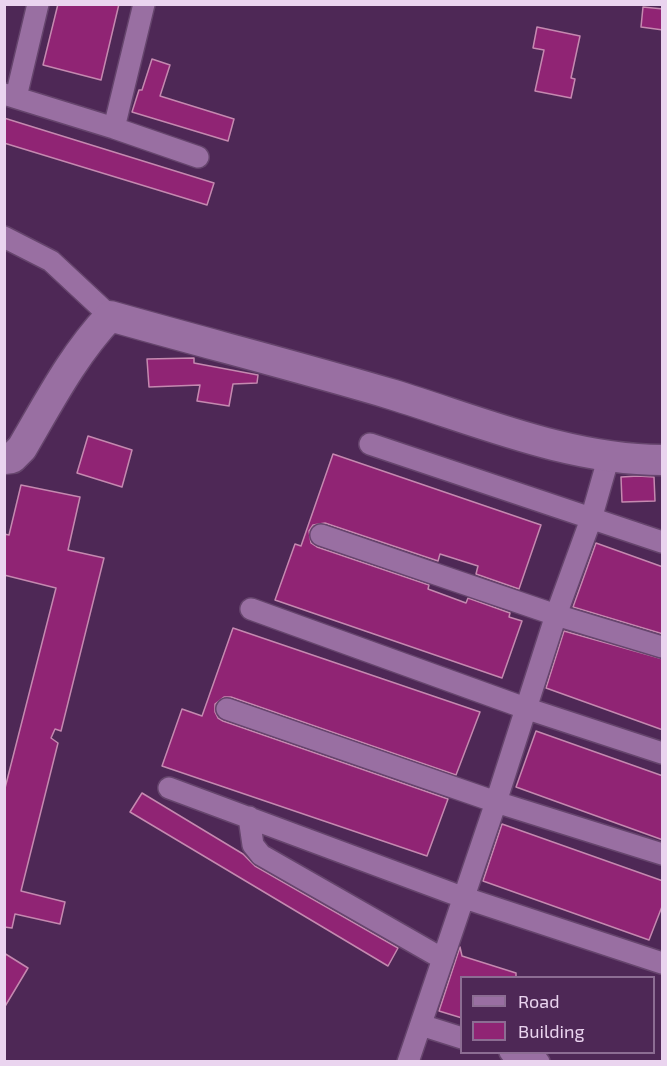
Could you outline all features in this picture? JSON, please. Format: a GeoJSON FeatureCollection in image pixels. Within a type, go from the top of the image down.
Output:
{"type":"FeatureCollection","features":[{"type":"Feature","properties":{"kind":"street"},"geometry":{"type":"LineString","coordinates":[[38,4],[10,95],[198,157]]}},
{"type":"Feature","properties":{"kind":"street"},"geometry":{"type":"LineString","coordinates":[[114,128],[144,4]]}},
{"type":"Feature","properties":{"kind":"street"},"geometry":{"type":"LineString","coordinates":[[4,237],[51,261],[110,316],[393,395],[549,443],[634,460],[663,460]]}},
{"type":"Feature","properties":{"kind":"street"},"geometry":{"type":"LineString","coordinates":[[4,459],[12,458],[22,448],[66,371],[89,339],[110,316]]}},
{"type":"Feature","properties":{"kind":"street"},"geometry":{"type":"LineString","coordinates":[[370,444],[663,542]]}},
{"type":"Feature","properties":{"kind":"street"},"geometry":{"type":"LineString","coordinates":[[408,1062],[496,802],[556,615],[591,519],[609,456]]}},
{"type":"Feature","properties":{"kind":"street"},"geometry":{"type":"LineString","coordinates":[[321,535],[556,615],[663,647]]}},
{"type":"Feature","properties":{"kind":"street"},"geometry":{"type":"LineString","coordinates":[[251,609],[525,708],[663,753]]}},
{"type":"Feature","properties":{"kind":"street"},"geometry":{"type":"LineString","coordinates":[[227,709],[496,802],[663,854]]}},
{"type":"Feature","properties":{"kind":"street"},"geometry":{"type":"LineString","coordinates":[[170,788],[462,897],[663,963]]}},
{"type":"Feature","properties":{"kind":"street"},"geometry":{"type":"LineString","coordinates":[[249,818],[253,845],[261,855],[442,959]]}},
{"type":"Feature","properties":{"kind":"street"},"geometry":{"type":"LineString","coordinates":[[421,1025],[460,1037]]}},
{"type":"Feature","properties":{"kind":"street"},"geometry":{"type":"LineString","coordinates":[[513,1054],[539,1062]]}},
{"type":"Feature","properties":{"kind":"building"},"geometry":{"type":"Polygon","coordinates":[[[58,4],[119,4],[101,80],[43,65],[58,4]]]}},
{"type":"Feature","properties":{"kind":"building"},"geometry":{"type":"Polygon","coordinates":[[[643,7],[663,9],[663,30],[641,27],[643,7]]]}},
{"type":"Feature","properties":{"kind":"building"},"geometry":{"type":"Polygon","coordinates":[[[537,27],[580,36],[571,78],[575,79],[571,98],[535,91],[544,50],[533,48],[537,27]]]}},
{"type":"Feature","properties":{"kind":"building"},"geometry":{"type":"Polygon","coordinates":[[[152,59],[170,65],[160,96],[234,119],[228,141],[132,112],[152,59]]]}},
{"type":"Feature","properties":{"kind":"building"},"geometry":{"type":"Polygon","coordinates":[[[4,118],[214,183],[207,205],[4,143],[4,118]]]}},
{"type":"Feature","properties":{"kind":"building"},"geometry":{"type":"Polygon","coordinates":[[[194,358],[194,363],[258,375],[257,383],[233,384],[229,406],[197,401],[200,385],[149,387],[147,359],[194,358]]]}},
{"type":"Feature","properties":{"kind":"building"},"geometry":{"type":"Polygon","coordinates":[[[88,436],[132,450],[122,487],[77,473],[88,436]]]}},
{"type":"Feature","properties":{"kind":"building"},"geometry":{"type":"Polygon","coordinates":[[[333,454],[541,525],[519,589],[476,574],[478,566],[440,554],[438,561],[325,523],[313,525],[309,531],[311,543],[317,547],[429,585],[428,589],[466,603],[468,598],[510,613],[509,617],[522,621],[502,678],[275,600],[295,544],[301,546],[333,454]]]}},
{"type":"Feature","properties":{"kind":"building"},"geometry":{"type":"Polygon","coordinates":[[[621,477],[654,477],[655,501],[622,502],[621,477]]]}},
{"type":"Feature","properties":{"kind":"building"},"geometry":{"type":"Polygon","coordinates":[[[21,485],[80,497],[68,550],[104,558],[61,731],[55,729],[51,738],[58,743],[21,891],[65,902],[60,924],[15,914],[12,928],[4,927],[4,792],[56,588],[4,575],[4,534],[9,535],[21,485]]]}},
{"type":"Feature","properties":{"kind":"building"},"geometry":{"type":"Polygon","coordinates":[[[596,543],[663,567],[663,634],[573,607],[596,543]]]}},
{"type":"Feature","properties":{"kind":"building"},"geometry":{"type":"Polygon","coordinates":[[[233,628],[480,712],[456,775],[231,697],[224,697],[215,704],[215,712],[223,721],[448,799],[427,856],[162,766],[182,709],[202,716],[233,628]]]}},
{"type":"Feature","properties":{"kind":"building"},"geometry":{"type":"Polygon","coordinates":[[[564,631],[663,659],[663,730],[546,688],[564,631]]]}},
{"type":"Feature","properties":{"kind":"building"},"geometry":{"type":"Polygon","coordinates":[[[536,731],[663,776],[663,840],[516,787],[536,731]]]}},
{"type":"Feature","properties":{"kind":"building"},"geometry":{"type":"Polygon","coordinates":[[[142,793],[243,854],[255,866],[398,948],[388,966],[130,812],[142,793]]]}},
{"type":"Feature","properties":{"kind":"building"},"geometry":{"type":"Polygon","coordinates":[[[502,824],[663,881],[663,904],[649,940],[483,881],[502,824]]]}},
{"type":"Feature","properties":{"kind":"building"},"geometry":{"type":"Polygon","coordinates":[[[460,947],[462,956],[516,973],[516,976],[460,976],[460,1017],[439,1011],[460,947]]]}},
{"type":"Feature","properties":{"kind":"building"},"geometry":{"type":"Polygon","coordinates":[[[4,953],[28,968],[4,1008],[4,953]]]}}]}
